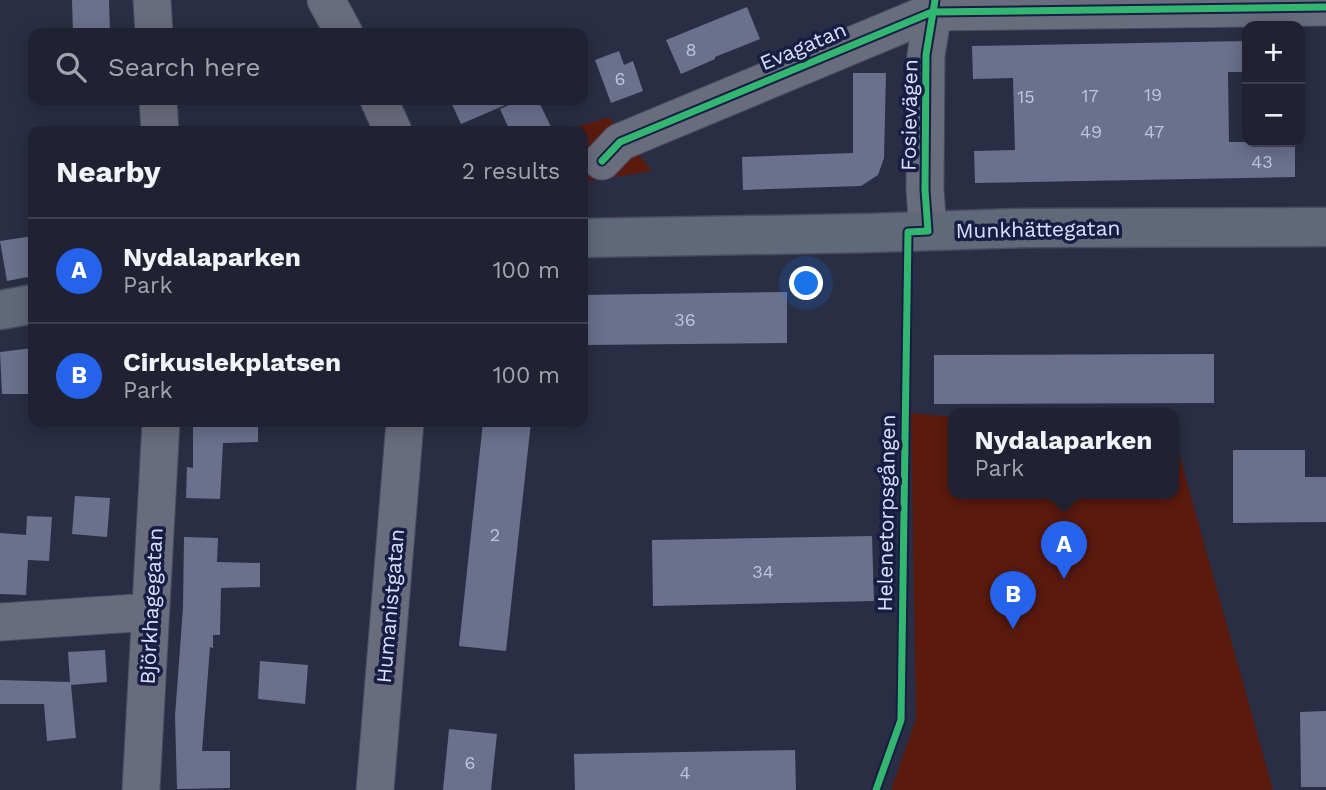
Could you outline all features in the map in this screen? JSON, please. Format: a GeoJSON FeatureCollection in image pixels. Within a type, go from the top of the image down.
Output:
{"type":"FeatureCollection","features":[{"type":"Feature","properties":{"kind":"main road","name":"Munkhättegatan"},"geometry":{"type":"LineString","coordinates":[[588,238],[1022,228],[1326,227]]}},
{"type":"Feature","properties":{"kind":"main road"},"geometry":{"type":"LineString","coordinates":[[0,310],[28,305]]}},
{"type":"Feature","properties":{"kind":"street"},"geometry":{"type":"LineString","coordinates":[[152,0],[154,28]]}},
{"type":"Feature","properties":{"kind":"street"},"geometry":{"type":"LineString","coordinates":[[326,0],[341,28]]}},
{"type":"Feature","properties":{"kind":"street","name":"Evagatan"},"geometry":{"type":"LineString","coordinates":[[602,161],[620,142],[934,6],[1326,7]]}},
{"type":"Feature","properties":{"kind":"street","name":"Fosievägen"},"geometry":{"type":"LineString","coordinates":[[928,231],[925,190],[926,55],[934,6]]}},
{"type":"Feature","properties":{"kind":"street"},"geometry":{"type":"LineString","coordinates":[[158,105],[160,126]]}},
{"type":"Feature","properties":{"kind":"street"},"geometry":{"type":"LineString","coordinates":[[381,105],[391,126]]}},
{"type":"Feature","properties":{"kind":"street","name":"Björkhagegatan"},"geometry":{"type":"LineString","coordinates":[[141,790],[161,427]]}},
{"type":"Feature","properties":{"kind":"street","name":"Humanistgatan"},"geometry":{"type":"LineString","coordinates":[[375,790],[405,427]]}},
{"type":"Feature","properties":{"kind":"street"},"geometry":{"type":"LineString","coordinates":[[0,622],[150,612]]}},
{"type":"Feature","properties":{"kind":"shaded area"},"geometry":{"type":"Polygon","coordinates":[[[609,117],[652,171],[588,181],[588,126],[580,126],[609,117]]]}},
{"type":"Feature","properties":{"kind":"shaded area"},"geometry":{"type":"Polygon","coordinates":[[[911,413],[948,416],[948,499],[1179,499],[1179,453],[1273,790],[891,790],[916,719],[911,413]]]}},
{"type":"Feature","properties":{"kind":"building"},"geometry":{"type":"Polygon","coordinates":[[[72,0],[109,0],[110,28],[73,28],[72,0]]]}},
{"type":"Feature","properties":{"kind":"building"},"geometry":{"type":"Polygon","coordinates":[[[747,7],[760,39],[681,74],[666,40],[747,7]]]}},
{"type":"Feature","properties":{"kind":"building"},"geometry":{"type":"Polygon","coordinates":[[[1242,41],[1242,72],[1228,72],[1229,142],[1242,142],[1242,147],[1295,147],[1295,177],[975,183],[974,151],[1015,150],[1013,78],[973,79],[972,46],[1242,41]]]}},
{"type":"Feature","properties":{"kind":"building"},"geometry":{"type":"Polygon","coordinates":[[[619,51],[624,65],[633,61],[643,91],[611,103],[595,60],[619,51]]]}},
{"type":"Feature","properties":{"kind":"building"},"geometry":{"type":"Polygon","coordinates":[[[853,73],[886,73],[884,158],[878,175],[861,186],[743,190],[742,157],[853,153],[853,73]]]}},
{"type":"Feature","properties":{"kind":"building"},"geometry":{"type":"Polygon","coordinates":[[[452,105],[505,105],[461,124],[452,105]]]}},
{"type":"Feature","properties":{"kind":"building"},"geometry":{"type":"Polygon","coordinates":[[[509,105],[540,105],[551,126],[508,126],[500,109],[509,105]]]}},
{"type":"Feature","properties":{"kind":"building"},"geometry":{"type":"Polygon","coordinates":[[[28,237],[28,277],[7,281],[0,241],[28,237]]]}},
{"type":"Feature","properties":{"kind":"building"},"geometry":{"type":"Polygon","coordinates":[[[787,292],[787,343],[588,345],[588,295],[787,292]]]}},
{"type":"Feature","properties":{"kind":"building"},"geometry":{"type":"Polygon","coordinates":[[[28,349],[28,394],[2,394],[0,352],[28,349]]]}},
{"type":"Feature","properties":{"kind":"building"},"geometry":{"type":"Polygon","coordinates":[[[1214,354],[1214,403],[934,404],[934,355],[1214,354]]]}},
{"type":"Feature","properties":{"kind":"building"},"geometry":{"type":"Polygon","coordinates":[[[193,427],[258,427],[258,442],[223,443],[220,499],[186,498],[187,467],[193,468],[193,427]]]}},
{"type":"Feature","properties":{"kind":"building"},"geometry":{"type":"Polygon","coordinates":[[[482,427],[530,427],[506,651],[459,646],[482,427]]]}},
{"type":"Feature","properties":{"kind":"building"},"geometry":{"type":"Polygon","coordinates":[[[1233,450],[1305,450],[1305,477],[1326,477],[1326,522],[1233,523],[1233,450]]]}},
{"type":"Feature","properties":{"kind":"building"},"geometry":{"type":"Polygon","coordinates":[[[75,496],[110,498],[107,537],[72,534],[75,496]]]}},
{"type":"Feature","properties":{"kind":"building"},"geometry":{"type":"Polygon","coordinates":[[[27,516],[52,517],[49,561],[28,560],[26,595],[0,594],[0,533],[26,535],[27,516]]]}},
{"type":"Feature","properties":{"kind":"building"},"geometry":{"type":"Polygon","coordinates":[[[872,536],[874,601],[653,606],[652,540],[872,536]]]}},
{"type":"Feature","properties":{"kind":"building"},"geometry":{"type":"Polygon","coordinates":[[[184,537],[218,538],[217,562],[260,563],[260,587],[221,588],[220,635],[213,635],[213,648],[210,647],[202,751],[230,751],[230,788],[177,789],[175,716],[183,608],[184,537]]]}},
{"type":"Feature","properties":{"kind":"building"},"geometry":{"type":"Polygon","coordinates":[[[105,650],[107,682],[71,685],[76,738],[47,741],[44,704],[0,704],[0,680],[70,682],[68,652],[105,650]]]}},
{"type":"Feature","properties":{"kind":"building"},"geometry":{"type":"Polygon","coordinates":[[[260,661],[308,665],[305,704],[258,699],[260,661]]]}},
{"type":"Feature","properties":{"kind":"building"},"geometry":{"type":"Polygon","coordinates":[[[1326,711],[1326,787],[1301,787],[1300,712],[1326,711]]]}},
{"type":"Feature","properties":{"kind":"building"},"geometry":{"type":"Polygon","coordinates":[[[449,729],[497,734],[491,790],[443,790],[449,729]]]}},
{"type":"Feature","properties":{"kind":"building"},"geometry":{"type":"Polygon","coordinates":[[[795,750],[796,790],[575,790],[574,754],[795,750]]]}},
{"type":"Feature","properties":{"kind":"cycle path","name":"Helenetorpsgången"},"geometry":{"type":"LineString","coordinates":[[876,790],[901,720],[908,232],[928,231],[925,190],[926,55],[935,0]]}},
{"type":"Feature","properties":{"kind":"cycle path"},"geometry":{"type":"LineString","coordinates":[[602,161],[620,142],[932,12],[1326,7]]}},
{"type":"Feature","properties":{"kind":"place","name":"Nydalaparken"},"geometry":{"type":"Point","coordinates":[1064,579]}},
{"type":"Feature","properties":{"kind":"place","name":"Cirkuslekplatsen"},"geometry":{"type":"Point","coordinates":[1013,629]}}]}
